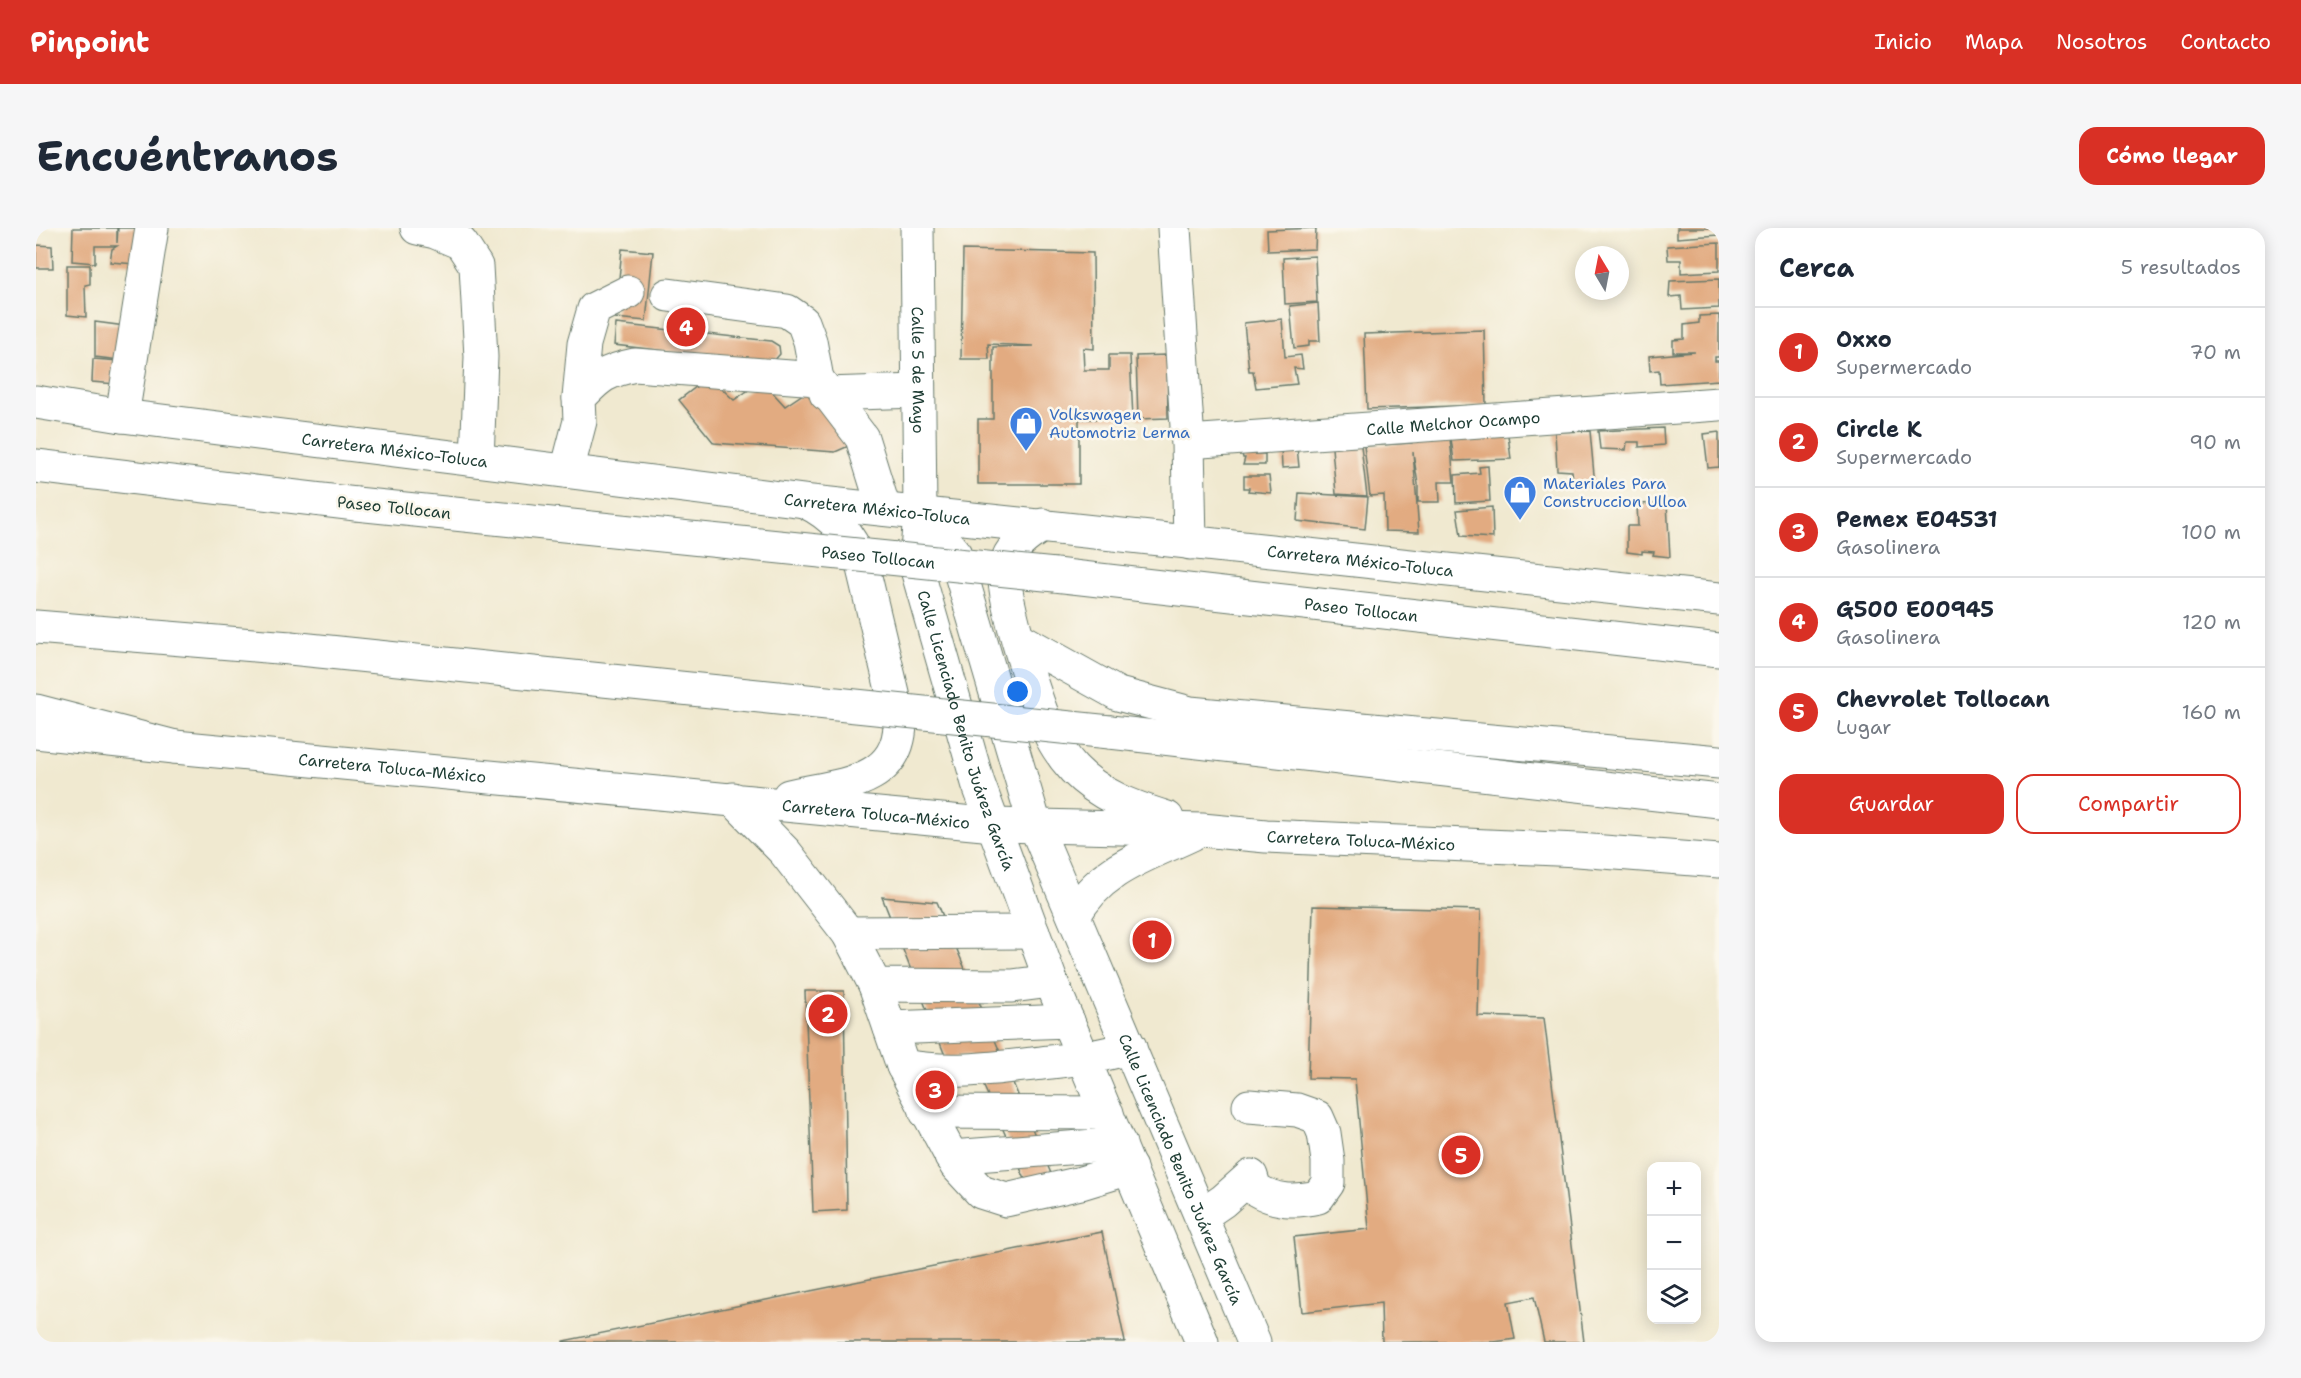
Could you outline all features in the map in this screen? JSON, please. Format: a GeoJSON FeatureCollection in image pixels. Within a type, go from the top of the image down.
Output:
{"type":"FeatureCollection","features":[{"type":"Feature","properties":{"kind":"main road"},"geometry":{"type":"LineString","coordinates":[[123,416],[152,228]]}},
{"type":"Feature","properties":{"kind":"main road"},"geometry":{"type":"LineString","coordinates":[[417,228],[435,232],[462,243],[476,266],[481,357],[477,460]]}},
{"type":"Feature","properties":{"kind":"main road","name":"Calle 5 de Mayo"},"geometry":{"type":"LineString","coordinates":[[917,228],[920,512]]}},
{"type":"Feature","properties":{"kind":"main road"},"geometry":{"type":"LineString","coordinates":[[1174,228],[1188,442],[1190,543]]}},
{"type":"Feature","properties":{"kind":"main road"},"geometry":{"type":"LineString","coordinates":[[567,471],[580,421],[579,398],[584,344],[594,309],[628,292]]}},
{"type":"Feature","properties":{"kind":"main road"},"geometry":{"type":"LineString","coordinates":[[668,295],[787,311],[803,322],[821,386],[862,438],[884,509]]}},
{"type":"Feature","properties":{"kind":"main road"},"geometry":{"type":"LineString","coordinates":[[579,398],[600,376],[615,369],[634,365],[821,386],[918,391]]}},
{"type":"Feature","properties":{"kind":"main road","name":"Carretera México-Toluca"},"geometry":{"type":"LineString","coordinates":[[36,402],[123,416],[804,501],[1719,599]]}},
{"type":"Feature","properties":{"kind":"main road","name":"Calle Melchor Ocampo"},"geometry":{"type":"LineString","coordinates":[[1188,442],[1719,404]]}},
{"type":"Feature","properties":{"kind":"main road","name":"Paseo Tollocan"},"geometry":{"type":"LineString","coordinates":[[36,465],[356,504],[1055,575],[1719,650]]}},
{"type":"Feature","properties":{"kind":"main road"},"geometry":{"type":"LineString","coordinates":[[804,501],[817,507],[840,525],[852,540],[862,564],[900,723],[900,738],[888,762],[877,772],[864,779],[747,800],[848,933],[875,985],[903,1066],[926,1112],[956,1165],[981,1192],[1006,1200],[1081,1183],[1125,1156]]}},
{"type":"Feature","properties":{"kind":"main road","name":"Calle Licenciado Benito Juárez García"},"geometry":{"type":"LineString","coordinates":[[920,512],[955,554],[1035,825],[1254,1342]]}},
{"type":"Feature","properties":{"kind":"main road","name":"Calle Licenciado Benito Juárez García"},"geometry":{"type":"LineString","coordinates":[[920,512],[916,566],[978,783],[1051,981],[1202,1342]]}},
{"type":"Feature","properties":{"kind":"main road"},"geometry":{"type":"LineString","coordinates":[[1043,525],[1023,538],[1015,547],[1005,567],[1003,578],[1005,595],[1051,735],[1061,754],[1086,781],[1120,802],[1202,830]]}},
{"type":"Feature","properties":{"kind":"main road"},"geometry":{"type":"LineString","coordinates":[[36,627],[290,648],[1110,732],[1719,801]]}},
{"type":"Feature","properties":{"kind":"main road"},"geometry":{"type":"LineString","coordinates":[[1019,639],[1118,694],[1190,713],[1719,762]]}},
{"type":"Feature","properties":{"kind":"main road"},"geometry":{"type":"LineString","coordinates":[[36,711],[175,747]]}},
{"type":"Feature","properties":{"kind":"main road","name":"Carretera Toluca-México"},"geometry":{"type":"LineString","coordinates":[[36,732],[994,825],[1202,830],[1266,836],[1578,850],[1719,861]]}},
{"type":"Feature","properties":{"kind":"main road"},"geometry":{"type":"LineString","coordinates":[[1074,916],[1083,900],[1120,868],[1147,852],[1202,830]]}},
{"type":"Feature","properties":{"kind":"main road"},"geometry":{"type":"LineString","coordinates":[[848,933],[1033,932]]}},
{"type":"Feature","properties":{"kind":"main road"},"geometry":{"type":"LineString","coordinates":[[875,985],[1012,986],[1051,981]]}},
{"type":"Feature","properties":{"kind":"main road"},"geometry":{"type":"LineString","coordinates":[[890,1028],[1068,1021]]}},
{"type":"Feature","properties":{"kind":"main road"},"geometry":{"type":"LineString","coordinates":[[903,1066],[926,1070],[968,1071],[1084,1058],[1130,1047]]}},
{"type":"Feature","properties":{"kind":"main road"},"geometry":{"type":"LineString","coordinates":[[1201,1216],[1223,1201],[1251,1176],[1255,1189],[1269,1197],[1289,1201],[1318,1197],[1328,1183],[1324,1133],[1317,1117],[1297,1110],[1249,1106]]}},
{"type":"Feature","properties":{"kind":"main road"},"geometry":{"type":"LineString","coordinates":[[926,1112],[1107,1113]]}},
{"type":"Feature","properties":{"kind":"main road"},"geometry":{"type":"LineString","coordinates":[[951,1157],[1125,1156]]}},
{"type":"Feature","properties":{"kind":"building"},"geometry":{"type":"Polygon","coordinates":[[[73,228],[117,228],[117,243],[118,228],[142,228],[136,264],[110,262],[112,249],[117,246],[95,246],[95,263],[72,261],[73,228]]]}},
{"type":"Feature","properties":{"kind":"building"},"geometry":{"type":"Polygon","coordinates":[[[1316,228],[1315,249],[1268,251],[1267,230],[1316,228]]]}},
{"type":"Feature","properties":{"kind":"building"},"geometry":{"type":"Polygon","coordinates":[[[1677,228],[1719,228],[1719,235],[1677,238],[1677,228]]]}},
{"type":"Feature","properties":{"kind":"building"},"geometry":{"type":"Polygon","coordinates":[[[1719,243],[1719,271],[1681,273],[1681,260],[1668,260],[1667,246],[1719,243]]]}},
{"type":"Feature","properties":{"kind":"building"},"geometry":{"type":"Polygon","coordinates":[[[36,245],[52,246],[53,268],[36,268],[36,245]]]}},
{"type":"Feature","properties":{"kind":"building"},"geometry":{"type":"Polygon","coordinates":[[[622,249],[653,252],[646,321],[615,318],[622,249]]]}},
{"type":"Feature","properties":{"kind":"building"},"geometry":{"type":"Polygon","coordinates":[[[963,250],[1093,253],[1094,349],[1083,348],[1084,370],[1109,370],[1109,355],[1130,355],[1133,419],[1079,419],[1079,484],[978,484],[978,419],[993,419],[993,347],[1034,346],[988,344],[989,359],[961,359],[963,250]]]}},
{"type":"Feature","properties":{"kind":"building"},"geometry":{"type":"Polygon","coordinates":[[[1315,256],[1317,302],[1285,304],[1283,258],[1315,256]]]}},
{"type":"Feature","properties":{"kind":"building"},"geometry":{"type":"Polygon","coordinates":[[[67,265],[90,265],[90,284],[85,285],[86,317],[67,315],[67,265]]]}},
{"type":"Feature","properties":{"kind":"building"},"geometry":{"type":"Polygon","coordinates":[[[1719,279],[1719,308],[1682,310],[1681,296],[1669,297],[1670,281],[1719,279]]]}},
{"type":"Feature","properties":{"kind":"building"},"geometry":{"type":"Polygon","coordinates":[[[1318,303],[1320,341],[1309,341],[1309,346],[1294,348],[1290,306],[1318,303]]]}},
{"type":"Feature","properties":{"kind":"building"},"geometry":{"type":"Polygon","coordinates":[[[1719,315],[1719,357],[1715,357],[1715,361],[1719,361],[1719,380],[1660,384],[1659,370],[1650,371],[1649,356],[1695,352],[1673,352],[1673,340],[1684,339],[1684,325],[1699,323],[1699,316],[1719,315]]]}},
{"type":"Feature","properties":{"kind":"building"},"geometry":{"type":"Polygon","coordinates":[[[1282,319],[1285,357],[1301,355],[1303,369],[1294,368],[1297,384],[1256,388],[1253,371],[1249,371],[1244,323],[1282,319]]]}},
{"type":"Feature","properties":{"kind":"building"},"geometry":{"type":"Polygon","coordinates":[[[95,322],[125,326],[120,360],[95,357],[95,322]]]}},
{"type":"Feature","properties":{"kind":"building"},"geometry":{"type":"Polygon","coordinates":[[[616,324],[771,341],[779,346],[780,354],[772,363],[614,345],[616,324]]]}},
{"type":"Feature","properties":{"kind":"building"},"geometry":{"type":"Polygon","coordinates":[[[1484,330],[1486,405],[1367,409],[1364,334],[1484,330]]]}},
{"type":"Feature","properties":{"kind":"building"},"geometry":{"type":"Polygon","coordinates":[[[1167,355],[1168,418],[1138,419],[1136,356],[1167,355]]]}},
{"type":"Feature","properties":{"kind":"building"},"geometry":{"type":"Polygon","coordinates":[[[93,359],[119,361],[116,384],[92,382],[93,359]]]}},
{"type":"Feature","properties":{"kind":"building"},"geometry":{"type":"Polygon","coordinates":[[[709,377],[734,400],[762,381],[785,406],[812,388],[858,442],[835,452],[714,443],[679,400],[709,377]]]}},
{"type":"Feature","properties":{"kind":"building"},"geometry":{"type":"Polygon","coordinates":[[[1663,428],[1664,445],[1639,447],[1639,442],[1627,442],[1626,450],[1600,449],[1598,431],[1663,428]]]}},
{"type":"Feature","properties":{"kind":"building"},"geometry":{"type":"Polygon","coordinates":[[[1590,431],[1595,486],[1574,487],[1572,471],[1557,470],[1555,432],[1590,431]]]}},
{"type":"Feature","properties":{"kind":"building"},"geometry":{"type":"Polygon","coordinates":[[[1719,432],[1719,467],[1708,468],[1704,434],[1719,432]]]}},
{"type":"Feature","properties":{"kind":"building"},"geometry":{"type":"Polygon","coordinates":[[[1508,435],[1511,459],[1454,461],[1451,438],[1508,435]]]}},
{"type":"Feature","properties":{"kind":"building"},"geometry":{"type":"Polygon","coordinates":[[[1450,438],[1454,482],[1439,482],[1440,502],[1418,502],[1413,452],[1419,532],[1385,531],[1384,495],[1370,496],[1364,446],[1450,438]]]}},
{"type":"Feature","properties":{"kind":"building"},"geometry":{"type":"Polygon","coordinates":[[[1361,446],[1367,496],[1336,494],[1332,448],[1361,446]]]}},
{"type":"Feature","properties":{"kind":"building"},"geometry":{"type":"Polygon","coordinates":[[[1281,447],[1297,447],[1299,467],[1282,468],[1281,447]]]}},
{"type":"Feature","properties":{"kind":"building"},"geometry":{"type":"Polygon","coordinates":[[[1242,454],[1265,454],[1265,465],[1243,465],[1245,458],[1242,454]]]}},
{"type":"Feature","properties":{"kind":"building"},"geometry":{"type":"Polygon","coordinates":[[[1488,466],[1490,501],[1456,503],[1455,475],[1480,473],[1479,467],[1488,466]]]}},
{"type":"Feature","properties":{"kind":"building"},"geometry":{"type":"Polygon","coordinates":[[[1244,476],[1269,476],[1271,493],[1248,491],[1249,488],[1244,488],[1244,476]]]}},
{"type":"Feature","properties":{"kind":"building"},"geometry":{"type":"Polygon","coordinates":[[[1299,493],[1368,497],[1365,529],[1297,521],[1299,493]]]}},
{"type":"Feature","properties":{"kind":"building"},"geometry":{"type":"Polygon","coordinates":[[[1667,503],[1670,557],[1653,555],[1654,552],[1642,551],[1642,554],[1627,552],[1627,526],[1638,526],[1637,504],[1667,503]]]}},
{"type":"Feature","properties":{"kind":"building"},"geometry":{"type":"Polygon","coordinates":[[[1492,507],[1493,538],[1461,536],[1457,510],[1492,507]]]}},
{"type":"Feature","properties":{"kind":"building"},"geometry":{"type":"Polygon","coordinates":[[[882,897],[937,902],[1055,1183],[1025,1179],[970,1055],[946,1058],[882,897]]]}},
{"type":"Feature","properties":{"kind":"building"},"geometry":{"type":"Polygon","coordinates":[[[1313,906],[1481,910],[1478,1016],[1544,1018],[1584,1342],[1544,1342],[1534,1297],[1508,1302],[1515,1339],[1494,1342],[1382,1342],[1381,1303],[1302,1312],[1294,1237],[1369,1229],[1355,1079],[1308,1078],[1313,906]]]}},
{"type":"Feature","properties":{"kind":"building"},"geometry":{"type":"Polygon","coordinates":[[[805,991],[844,991],[847,1210],[813,1212],[805,991]]]}},
{"type":"Feature","properties":{"kind":"building"},"geometry":{"type":"Polygon","coordinates":[[[1102,1232],[1125,1342],[563,1342],[563,1341],[1102,1232]]]}},
{"type":"Feature","properties":{"kind":"place","name":"G500 E00945"},"geometry":{"type":"Point","coordinates":[686,327]}},
{"type":"Feature","properties":{"kind":"place","name":"Volkswagen Automotriz Lerma"},"geometry":{"type":"Point","coordinates":[1026,452]}},
{"type":"Feature","properties":{"kind":"place","name":"Materiales Para Construccion Ulloa"},"geometry":{"type":"Point","coordinates":[1520,521]}},
{"type":"Feature","properties":{"kind":"place","name":"Oxxo"},"geometry":{"type":"Point","coordinates":[1152,940]}},
{"type":"Feature","properties":{"kind":"place","name":"Circle K"},"geometry":{"type":"Point","coordinates":[828,1014]}},
{"type":"Feature","properties":{"kind":"place","name":"Pemex E04531"},"geometry":{"type":"Point","coordinates":[935,1090]}},
{"type":"Feature","properties":{"kind":"place","name":"Chevrolet Tollocan"},"geometry":{"type":"Point","coordinates":[1461,1155]}}]}
